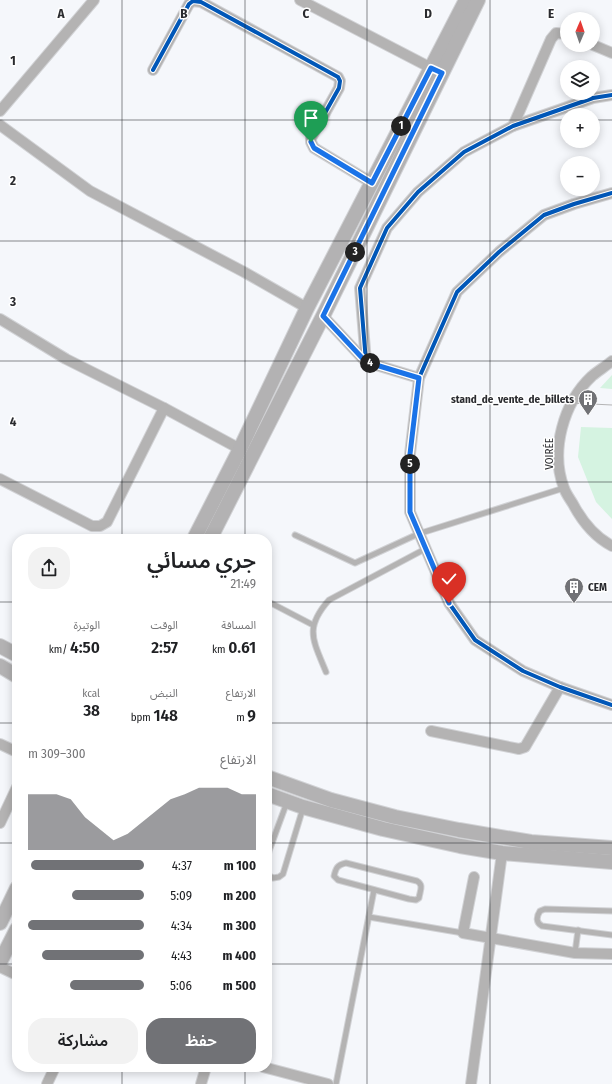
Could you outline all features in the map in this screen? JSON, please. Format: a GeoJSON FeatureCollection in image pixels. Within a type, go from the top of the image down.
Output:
{"type":"FeatureCollection","features":[{"type":"Feature","properties":{"kind":"main road"},"geometry":{"type":"LineString","coordinates":[[213,534],[323,316],[437,71],[466,0]]}},
{"type":"Feature","properties":{"kind":"main road"},"geometry":{"type":"LineString","coordinates":[[197,534],[240,449],[307,308],[372,183],[478,0]]}},
{"type":"Feature","properties":{"kind":"main road"},"geometry":{"type":"LineString","coordinates":[[0,646],[12,652]]}},
{"type":"Feature","properties":{"kind":"main road"},"geometry":{"type":"LineString","coordinates":[[0,666],[12,673]]}},
{"type":"Feature","properties":{"kind":"main road"},"geometry":{"type":"LineString","coordinates":[[272,779],[331,800],[402,819],[531,842],[612,848]]}},
{"type":"Feature","properties":{"kind":"main road"},"geometry":{"type":"LineString","coordinates":[[272,796],[303,807],[383,829],[460,846],[502,853],[612,862]]}},
{"type":"Feature","properties":{"kind":"main road"},"geometry":{"type":"LineString","coordinates":[[0,923],[12,898]]}},
{"type":"Feature","properties":{"kind":"main road"},"geometry":{"type":"LineString","coordinates":[[0,962],[12,939]]}},
{"type":"Feature","properties":{"kind":"street"},"geometry":{"type":"LineString","coordinates":[[0,111],[94,0]]}},
{"type":"Feature","properties":{"kind":"street"},"geometry":{"type":"LineString","coordinates":[[300,0],[437,71]]}},
{"type":"Feature","properties":{"kind":"street"},"geometry":{"type":"LineString","coordinates":[[153,70],[189,4],[193,1],[201,2],[338,77],[340,81],[339,88],[311,138],[311,142],[314,148],[372,183]]}},
{"type":"Feature","properties":{"kind":"street"},"geometry":{"type":"LineString","coordinates":[[513,126],[551,39],[556,32],[560,33]]}},
{"type":"Feature","properties":{"kind":"street"},"geometry":{"type":"LineString","coordinates":[[600,48],[612,53]]}},
{"type":"Feature","properties":{"kind":"street"},"geometry":{"type":"LineString","coordinates":[[366,362],[360,288],[387,228],[418,192],[464,152],[513,126],[593,98],[612,95]]}},
{"type":"Feature","properties":{"kind":"street"},"geometry":{"type":"LineString","coordinates":[[0,124],[90,191],[244,272],[307,308]]}},
{"type":"Feature","properties":{"kind":"street"},"geometry":{"type":"LineString","coordinates":[[612,193],[574,204],[544,215],[499,252],[457,292],[419,378],[410,454],[410,512],[418,534],[449,603],[475,640],[523,671],[560,687],[612,705]]}},
{"type":"Feature","properties":{"kind":"street"},"geometry":{"type":"LineString","coordinates":[[323,316],[366,362],[419,378]]}},
{"type":"Feature","properties":{"kind":"street"},"geometry":{"type":"LineString","coordinates":[[0,319],[66,359],[164,408],[240,449]]}},
{"type":"Feature","properties":{"kind":"street","name":"VOIRÉE"},"geometry":{"type":"LineString","coordinates":[[612,362],[592,376],[574,398],[563,423],[559,445],[559,467],[564,488],[581,518],[604,542],[612,546]]}},
{"type":"Feature","properties":{"kind":"street"},"geometry":{"type":"LineString","coordinates":[[0,479],[92,526],[100,526],[107,522],[164,408]]}},
{"type":"Feature","properties":{"kind":"street"},"geometry":{"type":"LineString","coordinates":[[432,732],[519,748],[525,747],[560,687]]}},
{"type":"Feature","properties":{"kind":"street"},"geometry":{"type":"LineString","coordinates":[[0,744],[12,750]]}},
{"type":"Feature","properties":{"kind":"street"},"geometry":{"type":"LineString","coordinates":[[0,823],[12,798]]}},
{"type":"Feature","properties":{"kind":"street"},"geometry":{"type":"LineString","coordinates":[[471,1084],[492,938],[502,853]]}},
{"type":"Feature","properties":{"kind":"street"},"geometry":{"type":"LineString","coordinates":[[474,877],[463,933],[575,953],[612,954]]}},
{"type":"Feature","properties":{"kind":"street"},"geometry":{"type":"LineString","coordinates":[[0,967],[12,973]]}},
{"type":"Feature","properties":{"kind":"street"},"geometry":{"type":"LineString","coordinates":[[272,1069],[328,1084]]}},
{"type":"Feature","properties":{"kind":"street"},"geometry":{"type":"LineString","coordinates":[[47,1084],[53,1072]]}},
{"type":"Feature","properties":{"kind":"street"},"geometry":{"type":"LineString","coordinates":[[200,1084],[204,1072]]}},
{"type":"Feature","properties":{"kind":"lane"},"geometry":{"type":"LineString","coordinates":[[295,535],[356,563],[418,534],[564,488]]}},
{"type":"Feature","properties":{"kind":"lane"},"geometry":{"type":"LineString","coordinates":[[326,672],[314,641],[313,625],[319,611],[329,600],[425,549]]}},
{"type":"Feature","properties":{"kind":"lane"},"geometry":{"type":"LineString","coordinates":[[272,604],[313,625]]}},
{"type":"Feature","properties":{"kind":"lane"},"geometry":{"type":"LineString","coordinates":[[272,843],[288,802]]}},
{"type":"Feature","properties":{"kind":"lane"},"geometry":{"type":"LineString","coordinates":[[272,877],[279,877],[283,874],[303,807]]}},
{"type":"Feature","properties":{"kind":"lane"},"geometry":{"type":"LineString","coordinates":[[346,863],[417,881],[422,886],[419,898],[416,900],[374,890],[338,880],[334,876],[336,869],[340,864],[346,863]]}},
{"type":"Feature","properties":{"kind":"lane"},"geometry":{"type":"LineString","coordinates":[[336,1084],[374,890]]}},
{"type":"Feature","properties":{"kind":"lane"},"geometry":{"type":"LineString","coordinates":[[612,912],[550,909],[542,910],[538,915],[538,922],[542,926],[612,935]]}},
{"type":"Feature","properties":{"kind":"lane"},"geometry":{"type":"LineString","coordinates":[[369,917],[463,933]]}},
{"type":"Feature","properties":{"kind":"lane"},"geometry":{"type":"LineString","coordinates":[[575,953],[578,930]]}},
{"type":"Feature","properties":{"kind":"green space"},"geometry":{"type":"Polygon","coordinates":[[[612,375],[612,389],[600,388],[612,375]]]}},
{"type":"Feature","properties":{"kind":"green space"},"geometry":{"type":"Polygon","coordinates":[[[581,427],[612,428],[612,519],[596,502],[578,457],[581,427]]]}},
{"type":"Feature","properties":{"kind":"tram line"},"geometry":{"type":"LineString","coordinates":[[571,403],[612,405]]}},
{"type":"Feature","properties":{"kind":"cycle path"},"geometry":{"type":"LineString","coordinates":[[153,70],[189,4],[193,1],[201,2],[338,77],[340,81],[339,88],[311,138],[311,142],[314,148],[372,183]]}},
{"type":"Feature","properties":{"kind":"cycle path"},"geometry":{"type":"LineString","coordinates":[[366,362],[360,288],[387,228],[418,192],[464,152],[513,126],[593,98],[612,95]]}},
{"type":"Feature","properties":{"kind":"cycle path"},"geometry":{"type":"LineString","coordinates":[[612,193],[574,204],[544,215],[499,252],[457,292],[419,378],[410,454],[410,512],[449,603],[475,640],[523,671],[560,687],[612,705]]}},
{"type":"Feature","properties":{"kind":"place","name":"stand_de_vente_de_billets"},"geometry":{"type":"Point","coordinates":[588,416]}},
{"type":"Feature","properties":{"kind":"place","name":"CEM"},"geometry":{"type":"Point","coordinates":[574,604]}},
{"type":"Feature","properties":{"kind":"route"},"geometry":{"type":"LineString","coordinates":[[311,142],[314,148],[372,183],[431,68],[442,73],[323,316],[366,362],[419,378],[410,454],[410,512],[449,603]]}}]}
